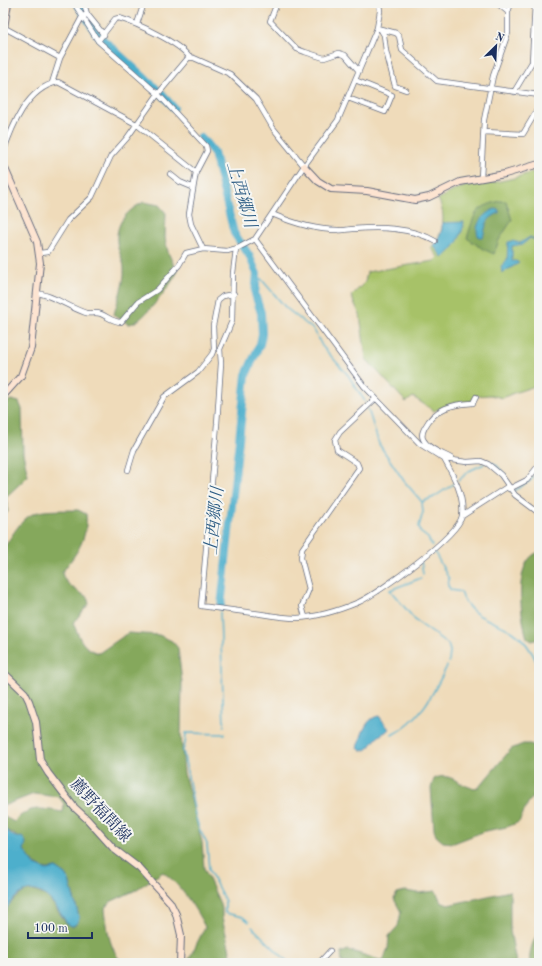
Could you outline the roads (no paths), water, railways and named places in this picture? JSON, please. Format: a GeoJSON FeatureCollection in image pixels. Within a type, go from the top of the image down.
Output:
{"type":"FeatureCollection","features":[{"type":"Feature","properties":{"kind":"main road"},"geometry":{"type":"LineString","coordinates":[[3,34],[8,3]]}},
{"type":"Feature","properties":{"kind":"main road"},"geometry":{"type":"LineString","coordinates":[[3,164],[37,242],[40,253],[32,348],[18,381],[3,396]]}},
{"type":"Feature","properties":{"kind":"main road"},"geometry":{"type":"LineString","coordinates":[[304,166],[318,181],[331,189],[367,191],[415,200],[429,198],[460,182],[505,174],[539,164]]}},
{"type":"Feature","properties":{"kind":"main road","name":"薦野福間線"},"geometry":{"type":"LineString","coordinates":[[3,672],[25,693],[29,701],[36,722],[40,760],[48,773],[74,807],[88,819],[114,850],[139,868],[170,902],[176,914],[179,928],[180,963]]}},
{"type":"Feature","properties":{"kind":"street"},"geometry":{"type":"LineString","coordinates":[[74,3],[101,38],[159,92],[206,146],[207,151],[196,172],[192,187],[189,214],[191,224],[203,249]]}},
{"type":"Feature","properties":{"kind":"street"},"geometry":{"type":"LineString","coordinates":[[52,83],[60,58],[84,16],[84,3]]}},
{"type":"Feature","properties":{"kind":"street"},"geometry":{"type":"LineString","coordinates":[[137,24],[144,3]]}},
{"type":"Feature","properties":{"kind":"street"},"geometry":{"type":"LineString","coordinates":[[277,3],[270,21],[297,49],[324,58],[339,53],[345,55],[359,70]]}},
{"type":"Feature","properties":{"kind":"street"},"geometry":{"type":"LineString","coordinates":[[37,294],[50,295],[59,301],[84,312],[98,313],[110,319],[121,322],[138,302],[157,290],[179,265],[186,253],[203,249],[216,251],[237,249],[255,239],[304,166],[338,120],[359,70],[379,29],[379,3]]}},
{"type":"Feature","properties":{"kind":"street"},"geometry":{"type":"LineString","coordinates":[[497,3],[508,12]]}},
{"type":"Feature","properties":{"kind":"street"},"geometry":{"type":"LineString","coordinates":[[481,178],[484,132],[490,89],[508,33],[508,12],[510,3]]}},
{"type":"Feature","properties":{"kind":"street"},"geometry":{"type":"LineString","coordinates":[[514,92],[532,62],[535,3]]}},
{"type":"Feature","properties":{"kind":"street"},"geometry":{"type":"LineString","coordinates":[[84,16],[101,38]]}},
{"type":"Feature","properties":{"kind":"street"},"geometry":{"type":"LineString","coordinates":[[101,38],[115,19],[119,18],[137,24],[172,44],[187,54],[189,58]]}},
{"type":"Feature","properties":{"kind":"street"},"geometry":{"type":"LineString","coordinates":[[4,27],[60,58]]}},
{"type":"Feature","properties":{"kind":"street"},"geometry":{"type":"LineString","coordinates":[[379,29],[396,33],[399,36],[402,50],[437,80],[539,95]]}},
{"type":"Feature","properties":{"kind":"street"},"geometry":{"type":"LineString","coordinates":[[379,29],[384,35],[386,51],[395,86],[406,90]]}},
{"type":"Feature","properties":{"kind":"street"},"geometry":{"type":"LineString","coordinates":[[40,253],[48,252],[68,220],[92,197],[107,164],[159,92],[189,58]]}},
{"type":"Feature","properties":{"kind":"street"},"geometry":{"type":"LineString","coordinates":[[189,58],[194,58],[219,68],[236,79],[260,104],[273,128],[304,166]]}},
{"type":"Feature","properties":{"kind":"street"},"geometry":{"type":"LineString","coordinates":[[348,98],[385,112],[392,95],[355,80]]}},
{"type":"Feature","properties":{"kind":"street"},"geometry":{"type":"LineString","coordinates":[[3,153],[10,135],[28,101],[52,83],[61,82],[136,124],[196,172]]}},
{"type":"Feature","properties":{"kind":"street"},"geometry":{"type":"LineString","coordinates":[[484,132],[523,134],[539,107]]}},
{"type":"Feature","properties":{"kind":"street"},"geometry":{"type":"LineString","coordinates":[[170,174],[180,182],[192,187]]}},
{"type":"Feature","properties":{"kind":"street"},"geometry":{"type":"LineString","coordinates":[[272,214],[311,227],[337,230],[408,230],[420,233],[434,241]]}},
{"type":"Feature","properties":{"kind":"street"},"geometry":{"type":"LineString","coordinates":[[255,239],[375,399],[420,444],[444,459],[486,463],[501,475],[508,488],[520,500],[539,514]]}},
{"type":"Feature","properties":{"kind":"street"},"geometry":{"type":"LineString","coordinates":[[237,249],[233,273],[234,294],[232,321],[220,349],[221,363],[217,424],[201,606],[287,618],[320,615],[350,606],[386,586],[438,546],[456,527],[462,516],[508,488],[527,480],[539,465]]}},
{"type":"Feature","properties":{"kind":"street"},"geometry":{"type":"LineString","coordinates":[[128,470],[134,450],[164,397],[198,372],[212,354],[214,349],[213,326],[218,300],[223,296],[234,294]]}},
{"type":"Feature","properties":{"kind":"street"},"geometry":{"type":"LineString","coordinates":[[454,460],[428,444],[422,437],[422,433],[433,414],[455,404],[473,403],[476,397]]}},
{"type":"Feature","properties":{"kind":"street"},"geometry":{"type":"LineString","coordinates":[[305,617],[302,606],[309,588],[301,558],[302,549],[359,468],[357,463],[338,450],[335,440],[340,432],[375,399]]}},
{"type":"Feature","properties":{"kind":"street"},"geometry":{"type":"LineString","coordinates":[[444,459],[453,474],[460,493],[462,516]]}},
{"type":"Feature","properties":{"kind":"street"},"geometry":{"type":"LineString","coordinates":[[319,963],[330,951]]}},
{"type":"Feature","properties":{"kind":"water"},"geometry":{"type":"Polygon","coordinates":[[[495,209],[499,210],[499,213],[488,220],[483,237],[479,237],[477,233],[478,224],[487,213],[495,209]]]}},
{"type":"Feature","properties":{"kind":"water"},"geometry":{"type":"Polygon","coordinates":[[[464,222],[462,233],[457,242],[443,258],[433,245],[440,235],[442,223],[464,222]]]}},
{"type":"Feature","properties":{"kind":"water"},"geometry":{"type":"Polygon","coordinates":[[[530,237],[539,241],[539,243],[530,238],[523,244],[512,246],[512,261],[519,263],[502,273],[501,266],[507,260],[508,242],[512,241],[520,243],[530,237]]]}},
{"type":"Feature","properties":{"kind":"water"},"geometry":{"type":"Polygon","coordinates":[[[379,716],[389,729],[378,737],[367,750],[361,751],[358,748],[364,729],[370,720],[379,716]]]}},
{"type":"Feature","properties":{"kind":"water"},"geometry":{"type":"Polygon","coordinates":[[[7,830],[14,836],[22,837],[26,842],[24,850],[35,865],[47,870],[56,868],[66,875],[69,880],[79,917],[78,922],[73,926],[68,925],[54,904],[48,898],[42,893],[35,891],[28,891],[20,894],[14,899],[9,905],[3,919],[3,832],[7,830]]]}},
{"type":"Feature","properties":{"kind":"waterway","name":"上西郷川"},"geometry":{"type":"LineString","coordinates":[[77,3],[97,34],[162,94],[174,108]]}},
{"type":"Feature","properties":{"kind":"waterway","name":"上西郷川"},"geometry":{"type":"LineString","coordinates":[[201,137],[214,153],[234,233],[249,255],[257,274],[255,294],[261,313],[262,334],[260,344],[246,375],[221,606]]}},
{"type":"Feature","properties":{"kind":"waterway"},"geometry":{"type":"LineString","coordinates":[[257,274],[286,308],[314,330],[322,346],[348,375],[366,403]]}},
{"type":"Feature","properties":{"kind":"waterway"},"geometry":{"type":"LineString","coordinates":[[368,409],[379,444],[404,481],[422,502],[423,512],[419,526],[420,532],[428,538],[432,546]]}},
{"type":"Feature","properties":{"kind":"waterway"},"geometry":{"type":"LineString","coordinates":[[488,462],[491,462],[497,466],[507,480]]}},
{"type":"Feature","properties":{"kind":"waterway"},"geometry":{"type":"LineString","coordinates":[[458,481],[469,471],[484,464]]}},
{"type":"Feature","properties":{"kind":"waterway"},"geometry":{"type":"LineString","coordinates":[[514,491],[531,480],[539,469]]}},
{"type":"Feature","properties":{"kind":"waterway"},"geometry":{"type":"LineString","coordinates":[[422,502],[434,497],[455,483]]}},
{"type":"Feature","properties":{"kind":"waterway"},"geometry":{"type":"LineString","coordinates":[[433,553],[434,551],[449,579],[448,586],[451,590],[461,592],[465,601],[476,613],[513,632],[521,638],[533,654],[537,663]]}},
{"type":"Feature","properties":{"kind":"waterway"},"geometry":{"type":"LineString","coordinates":[[421,561],[423,574]]}},
{"type":"Feature","properties":{"kind":"waterway"},"geometry":{"type":"LineString","coordinates":[[421,578],[390,590],[416,621],[448,644],[450,651],[449,662]]}},
{"type":"Feature","properties":{"kind":"waterway","name":"上西郷川"},"geometry":{"type":"LineString","coordinates":[[220,612],[224,726]]}},
{"type":"Feature","properties":{"kind":"waterway"},"geometry":{"type":"LineString","coordinates":[[392,735],[419,714],[431,697],[447,666]]}},
{"type":"Feature","properties":{"kind":"waterway","name":"上西郷川"},"geometry":{"type":"LineString","coordinates":[[225,734],[186,733],[183,750],[195,814],[199,828],[207,844],[209,870],[225,901],[225,913],[243,917],[249,922]]}},
{"type":"Feature","properties":{"kind":"waterway","name":"上西郷川"},"geometry":{"type":"LineString","coordinates":[[252,927],[289,963]]}}]}
